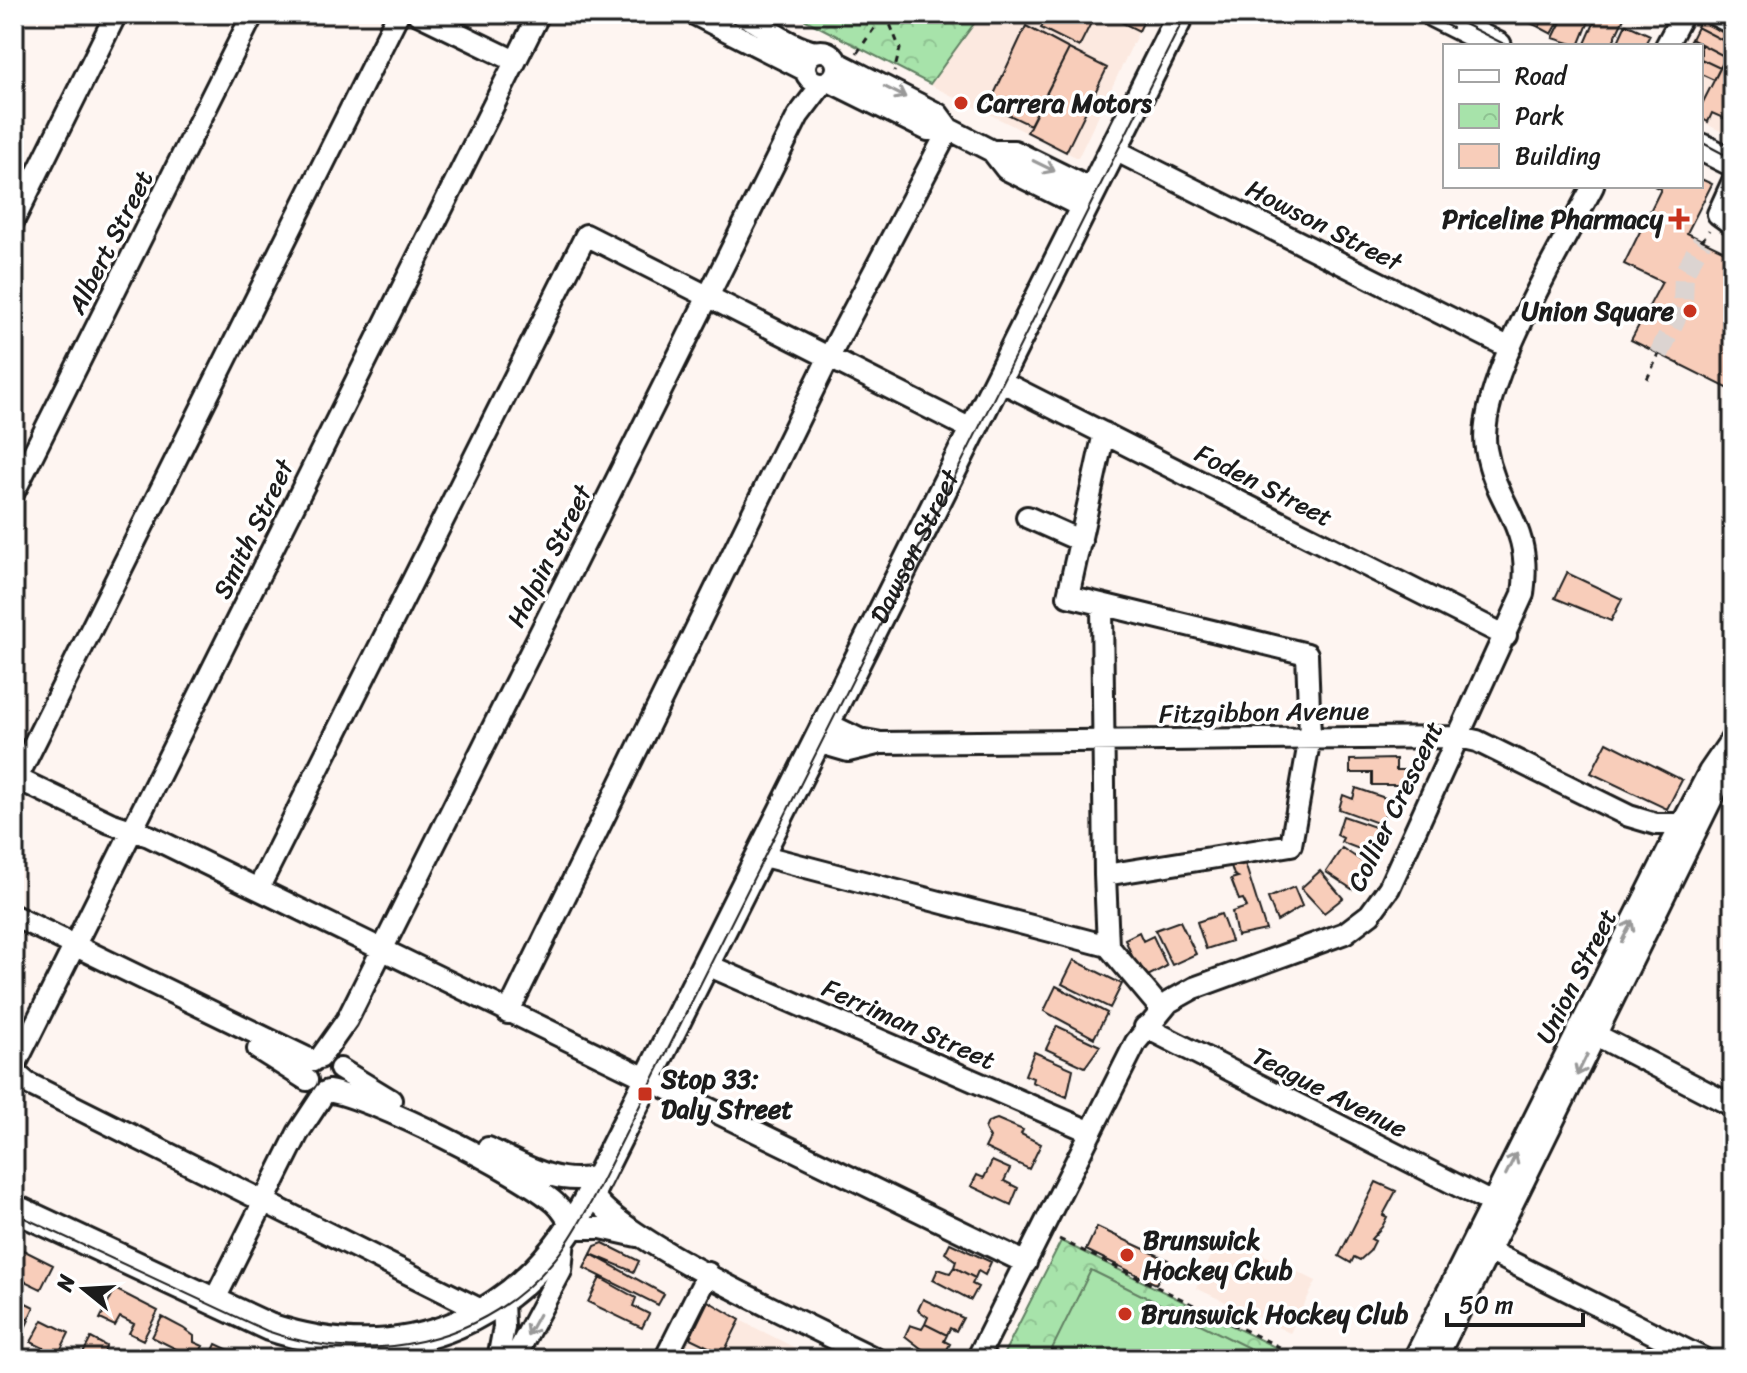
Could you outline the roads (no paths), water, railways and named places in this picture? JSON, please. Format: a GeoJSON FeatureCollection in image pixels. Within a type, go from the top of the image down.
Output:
{"type":"FeatureCollection","features":[{"type":"Feature","properties":{"kind":"main road","name":"Dawson Street"},"geometry":{"type":"LineString","coordinates":[[596,1183],[1181,14]]}},
{"type":"Feature","properties":{"kind":"main road"},"geometry":{"type":"LineString","coordinates":[[1439,15],[1494,44]]}},
{"type":"Feature","properties":{"kind":"main road"},"geometry":{"type":"LineString","coordinates":[[1703,148],[1733,163]]}},
{"type":"Feature","properties":{"kind":"main road"},"geometry":{"type":"LineString","coordinates":[[14,1208],[296,1336],[372,1346],[420,1337],[494,1306],[526,1282],[568,1234],[596,1183]]}},
{"type":"Feature","properties":{"kind":"street"},"geometry":{"type":"LineString","coordinates":[[14,220],[116,14]]}},
{"type":"Feature","properties":{"kind":"street","name":"Albert Street"},"geometry":{"type":"LineString","coordinates":[[14,492],[253,14]]}},
{"type":"Feature","properties":{"kind":"street"},"geometry":{"type":"LineString","coordinates":[[398,14],[16,777],[258,889],[1026,1263]]}},
{"type":"Feature","properties":{"kind":"street"},"geometry":{"type":"LineString","coordinates":[[418,14],[515,61]]}},
{"type":"Feature","properties":{"kind":"street","name":"Smith Street"},"geometry":{"type":"LineString","coordinates":[[14,1070],[539,14]]}},
{"type":"Feature","properties":{"kind":"street"},"geometry":{"type":"LineString","coordinates":[[694,14],[819,71],[928,130],[949,129],[992,151],[1014,151],[1089,199]]}},
{"type":"Feature","properties":{"kind":"street"},"geometry":{"type":"LineString","coordinates":[[741,14],[767,27],[819,71]]}},
{"type":"Feature","properties":{"kind":"street"},"geometry":{"type":"LineString","coordinates":[[1667,44],[1683,14]]}},
{"type":"Feature","properties":{"kind":"street"},"geometry":{"type":"LineString","coordinates":[[1713,14],[1733,24]]}},
{"type":"Feature","properties":{"kind":"street","name":"Halpin Street"},"geometry":{"type":"LineString","coordinates":[[214,1301],[298,1133],[347,1020],[819,71]]}},
{"type":"Feature","properties":{"kind":"street"},"geometry":{"type":"LineString","coordinates":[[508,1013],[829,357],[949,129]]}},
{"type":"Feature","properties":{"kind":"street","name":"Howson Street"},"geometry":{"type":"LineString","coordinates":[[1113,149],[1510,348]]}},
{"type":"Feature","properties":{"kind":"street"},"geometry":{"type":"LineString","coordinates":[[1733,181],[1718,214],[1733,225]]}},
{"type":"Feature","properties":{"kind":"street","name":"Collier Crescent"},"geometry":{"type":"LineString","coordinates":[[977,1359],[1145,1027],[1161,1009],[1194,988],[1345,933],[1370,914],[1389,888],[1523,594],[1524,549],[1519,528],[1486,449],[1485,427],[1496,378],[1592,188]]}},
{"type":"Feature","properties":{"kind":"street"},"geometry":{"type":"LineString","coordinates":[[258,889],[586,235],[973,430]]}},
{"type":"Feature","properties":{"kind":"street","name":"Foden Street"},"geometry":{"type":"LineString","coordinates":[[998,380],[1506,636]]}},
{"type":"Feature","properties":{"kind":"street"},"geometry":{"type":"LineString","coordinates":[[1104,433],[1068,596],[1307,654],[1310,737],[1291,845],[1105,875]]}},
{"type":"Feature","properties":{"kind":"street"},"geometry":{"type":"LineString","coordinates":[[1027,517],[1081,541]]}},
{"type":"Feature","properties":{"kind":"street"},"geometry":{"type":"LineString","coordinates":[[1102,606],[1108,946]]}},
{"type":"Feature","properties":{"kind":"street","name":"Fitzgibbon Avenue"},"geometry":{"type":"LineString","coordinates":[[821,732],[881,743],[1459,737],[1477,741],[1629,816],[1671,845]]}},
{"type":"Feature","properties":{"kind":"street","name":"Union Street"},"geometry":{"type":"LineString","coordinates":[[1436,1359],[1480,1247],[1492,1203],[1671,845],[1709,772],[1733,739]]}},
{"type":"Feature","properties":{"kind":"street","name":"Union Street"},"geometry":{"type":"LineString","coordinates":[[1414,1359],[1480,1247],[1596,1035],[1722,778],[1733,739]]}},
{"type":"Feature","properties":{"kind":"street","name":"Fitzgibbon Avenue"},"geometry":{"type":"LineString","coordinates":[[1629,816],[1656,824],[1682,824]]}},
{"type":"Feature","properties":{"kind":"street"},"geometry":{"type":"LineString","coordinates":[[760,855],[1108,946],[1161,1009]]}},
{"type":"Feature","properties":{"kind":"street"},"geometry":{"type":"LineString","coordinates":[[14,916],[73,950],[323,1075],[395,1102],[555,1177],[596,1183],[600,1206],[637,1236],[876,1359]]}},
{"type":"Feature","properties":{"kind":"street"},"geometry":{"type":"LineString","coordinates":[[14,930],[73,950]]}},
{"type":"Feature","properties":{"kind":"street","name":"Ferriman Street"},"geometry":{"type":"LineString","coordinates":[[705,964],[1091,1132]]}},
{"type":"Feature","properties":{"kind":"street","name":"Teague Avenue"},"geometry":{"type":"LineString","coordinates":[[1145,1027],[1492,1203]]}},
{"type":"Feature","properties":{"kind":"street"},"geometry":{"type":"LineString","coordinates":[[1596,1035],[1733,1106]]}},
{"type":"Feature","properties":{"kind":"street"},"geometry":{"type":"LineString","coordinates":[[14,1070],[27,1083],[264,1201],[494,1306],[504,1327],[498,1359]]}},
{"type":"Feature","properties":{"kind":"street"},"geometry":{"type":"LineString","coordinates":[[323,1075],[359,1098],[519,1178],[563,1210],[568,1234],[561,1271],[514,1359]]}},
{"type":"Feature","properties":{"kind":"street"},"geometry":{"type":"LineString","coordinates":[[568,1234],[601,1228],[637,1236]]}},
{"type":"Feature","properties":{"kind":"street"},"geometry":{"type":"LineString","coordinates":[[1480,1247],[1704,1359]]}},
{"type":"Feature","properties":{"kind":"street"},"geometry":{"type":"LineString","coordinates":[[665,1359],[708,1273]]}},
{"type":"Feature","properties":{"kind":"tunnel"},"geometry":{"type":"LineString","coordinates":[[1659,354],[1683,303],[1684,273],[1702,241]]}},
{"type":"Feature","properties":{"kind":"tram line"},"geometry":{"type":"LineString","coordinates":[[14,1213],[267,1331],[306,1342],[345,1347],[384,1347],[423,1341],[459,1329],[494,1312],[526,1288],[555,1259],[594,1197],[1186,14]]}},
{"type":"Feature","properties":{"kind":"tram line"},"geometry":{"type":"LineString","coordinates":[[1425,14],[1452,28]]}},
{"type":"Feature","properties":{"kind":"tram line"},"geometry":{"type":"LineString","coordinates":[[1444,14],[1504,44]]}},
{"type":"Feature","properties":{"kind":"tram line"},"geometry":{"type":"LineString","coordinates":[[1703,143],[1733,159]]}},
{"type":"Feature","properties":{"kind":"place","name":"Carrera Motors"},"geometry":{"type":"Point","coordinates":[961,103]}},
{"type":"Feature","properties":{"kind":"place","name":"Priceline Pharmacy"},"geometry":{"type":"Point","coordinates":[1679,219]}},
{"type":"Feature","properties":{"kind":"place","name":"Union Square"},"geometry":{"type":"Point","coordinates":[1690,311]}},
{"type":"Feature","properties":{"kind":"place","name":"Stop 33: Daly Street"},"geometry":{"type":"Point","coordinates":[645,1094]}},
{"type":"Feature","properties":{"kind":"place","name":"Brunswick Hockey Ckub"},"geometry":{"type":"Point","coordinates":[1127,1255]}},
{"type":"Feature","properties":{"kind":"place","name":"Brunswick Hockey Club"},"geometry":{"type":"Point","coordinates":[1125,1314]}}]}
